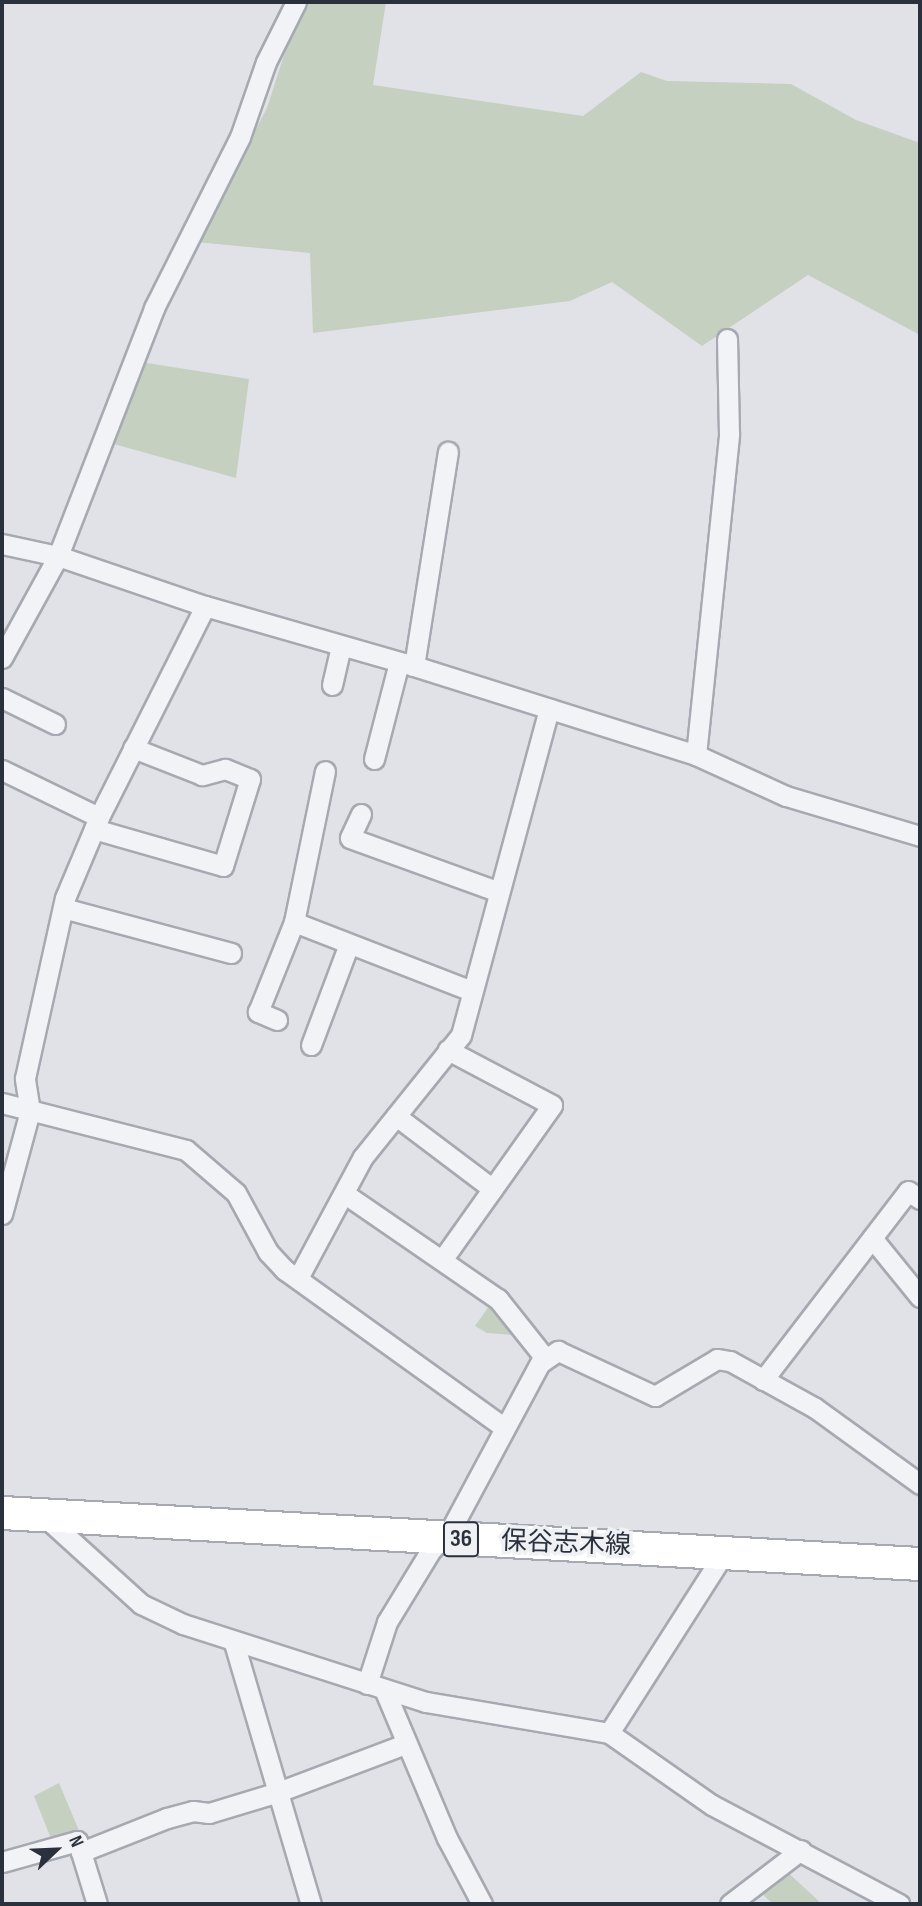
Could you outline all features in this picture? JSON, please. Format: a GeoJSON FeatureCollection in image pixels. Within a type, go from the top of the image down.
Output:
{"type":"FeatureCollection","features":[{"type":"Feature","properties":{"kind":"main road","name":"保谷志木線"},"geometry":{"type":"LineString","coordinates":[[2,1513],[920,1564]]}},
{"type":"Feature","properties":{"kind":"street"},"geometry":{"type":"LineString","coordinates":[[2,658],[58,556],[154,308],[240,137],[266,62],[296,2]]}},
{"type":"Feature","properties":{"kind":"street"},"geometry":{"type":"LineString","coordinates":[[696,755],[729,434],[727,339]]}},
{"type":"Feature","properties":{"kind":"street"},"geometry":{"type":"LineString","coordinates":[[374,758],[407,664],[448,452]]}},
{"type":"Feature","properties":{"kind":"street"},"geometry":{"type":"LineString","coordinates":[[2,544],[58,556],[205,606],[407,664],[696,755],[786,796],[920,836]]}},
{"type":"Feature","properties":{"kind":"street"},"geometry":{"type":"LineString","coordinates":[[2,1214],[30,1111],[25,1077],[62,908],[96,823],[205,606]]}},
{"type":"Feature","properties":{"kind":"street"},"geometry":{"type":"LineString","coordinates":[[331,685],[341,646]]}},
{"type":"Feature","properties":{"kind":"street"},"geometry":{"type":"LineString","coordinates":[[2,698],[55,723]]}},
{"type":"Feature","properties":{"kind":"street"},"geometry":{"type":"LineString","coordinates":[[299,1278],[363,1157],[461,1035],[549,709]]}},
{"type":"Feature","properties":{"kind":"street"},"geometry":{"type":"LineString","coordinates":[[2,770],[96,823],[223,866],[250,779],[225,769],[202,775],[133,748]]}},
{"type":"Feature","properties":{"kind":"street"},"geometry":{"type":"LineString","coordinates":[[277,1020],[258,1012],[293,922],[325,771]]}},
{"type":"Feature","properties":{"kind":"street"},"geometry":{"type":"LineString","coordinates":[[361,814],[350,838],[499,892]]}},
{"type":"Feature","properties":{"kind":"street"},"geometry":{"type":"LineString","coordinates":[[62,908],[231,953]]}},
{"type":"Feature","properties":{"kind":"street"},"geometry":{"type":"LineString","coordinates":[[293,922],[472,991]]}},
{"type":"Feature","properties":{"kind":"street"},"geometry":{"type":"LineString","coordinates":[[311,1045],[349,944]]}},
{"type":"Feature","properties":{"kind":"street"},"geometry":{"type":"LineString","coordinates":[[442,1260],[552,1105],[448,1050]]}},
{"type":"Feature","properties":{"kind":"street"},"geometry":{"type":"LineString","coordinates":[[2,1102],[186,1150],[236,1193],[268,1252],[299,1278],[502,1426]]}},
{"type":"Feature","properties":{"kind":"street"},"geometry":{"type":"LineString","coordinates":[[396,1116],[493,1189]]}},
{"type":"Feature","properties":{"kind":"street"},"geometry":{"type":"LineString","coordinates":[[764,1380],[908,1191],[920,1199]]}},
{"type":"Feature","properties":{"kind":"street"},"geometry":{"type":"LineString","coordinates":[[345,1194],[498,1299],[545,1358]]}},
{"type":"Feature","properties":{"kind":"street"},"geometry":{"type":"LineString","coordinates":[[872,1238],[920,1297]]}},
{"type":"Feature","properties":{"kind":"street"},"geometry":{"type":"LineString","coordinates":[[482,1904],[376,1687],[387,1622],[442,1538],[502,1426],[545,1358],[558,1352],[655,1396],[718,1359],[815,1408],[920,1484]]}},
{"type":"Feature","properties":{"kind":"street"},"geometry":{"type":"LineString","coordinates":[[44,1516],[141,1604],[234,1643],[426,1702],[610,1733],[712,1805],[899,1904]]}},
{"type":"Feature","properties":{"kind":"street"},"geometry":{"type":"LineString","coordinates":[[610,1733],[724,1553]]}},
{"type":"Feature","properties":{"kind":"street"},"geometry":{"type":"LineString","coordinates":[[234,1643],[312,1904]]}},
{"type":"Feature","properties":{"kind":"street"},"geometry":{"type":"LineString","coordinates":[[81,1852],[167,1818],[193,1811],[209,1813],[278,1792],[405,1744]]}},
{"type":"Feature","properties":{"kind":"street"},"geometry":{"type":"LineString","coordinates":[[2,1862],[77,1841],[91,1903]]}},
{"type":"Feature","properties":{"kind":"street"},"geometry":{"type":"LineString","coordinates":[[730,1904],[801,1850]]}},
{"type":"Feature","properties":{"kind":"green space"},"geometry":{"type":"Polygon","coordinates":[[[301,2],[386,2],[373,85],[583,116],[641,72],[667,81],[791,84],[856,120],[920,143],[920,335],[808,275],[702,346],[612,282],[570,301],[313,333],[310,253],[196,242],[267,108],[301,2]]]}},
{"type":"Feature","properties":{"kind":"green space"},"geometry":{"type":"Polygon","coordinates":[[[134,361],[249,379],[236,478],[103,441],[134,361]]]}},
{"type":"Feature","properties":{"kind":"green space"},"geometry":{"type":"Polygon","coordinates":[[[494,1299],[537,1362],[513,1335],[487,1333],[475,1326],[494,1299]]]}},
{"type":"Feature","properties":{"kind":"green space"},"geometry":{"type":"Polygon","coordinates":[[[59,1783],[80,1833],[52,1841],[34,1796],[59,1783]]]}},
{"type":"Feature","properties":{"kind":"green space"},"geometry":{"type":"Polygon","coordinates":[[[783,1868],[822,1904],[773,1904],[760,1892],[783,1868]]]}}]}
